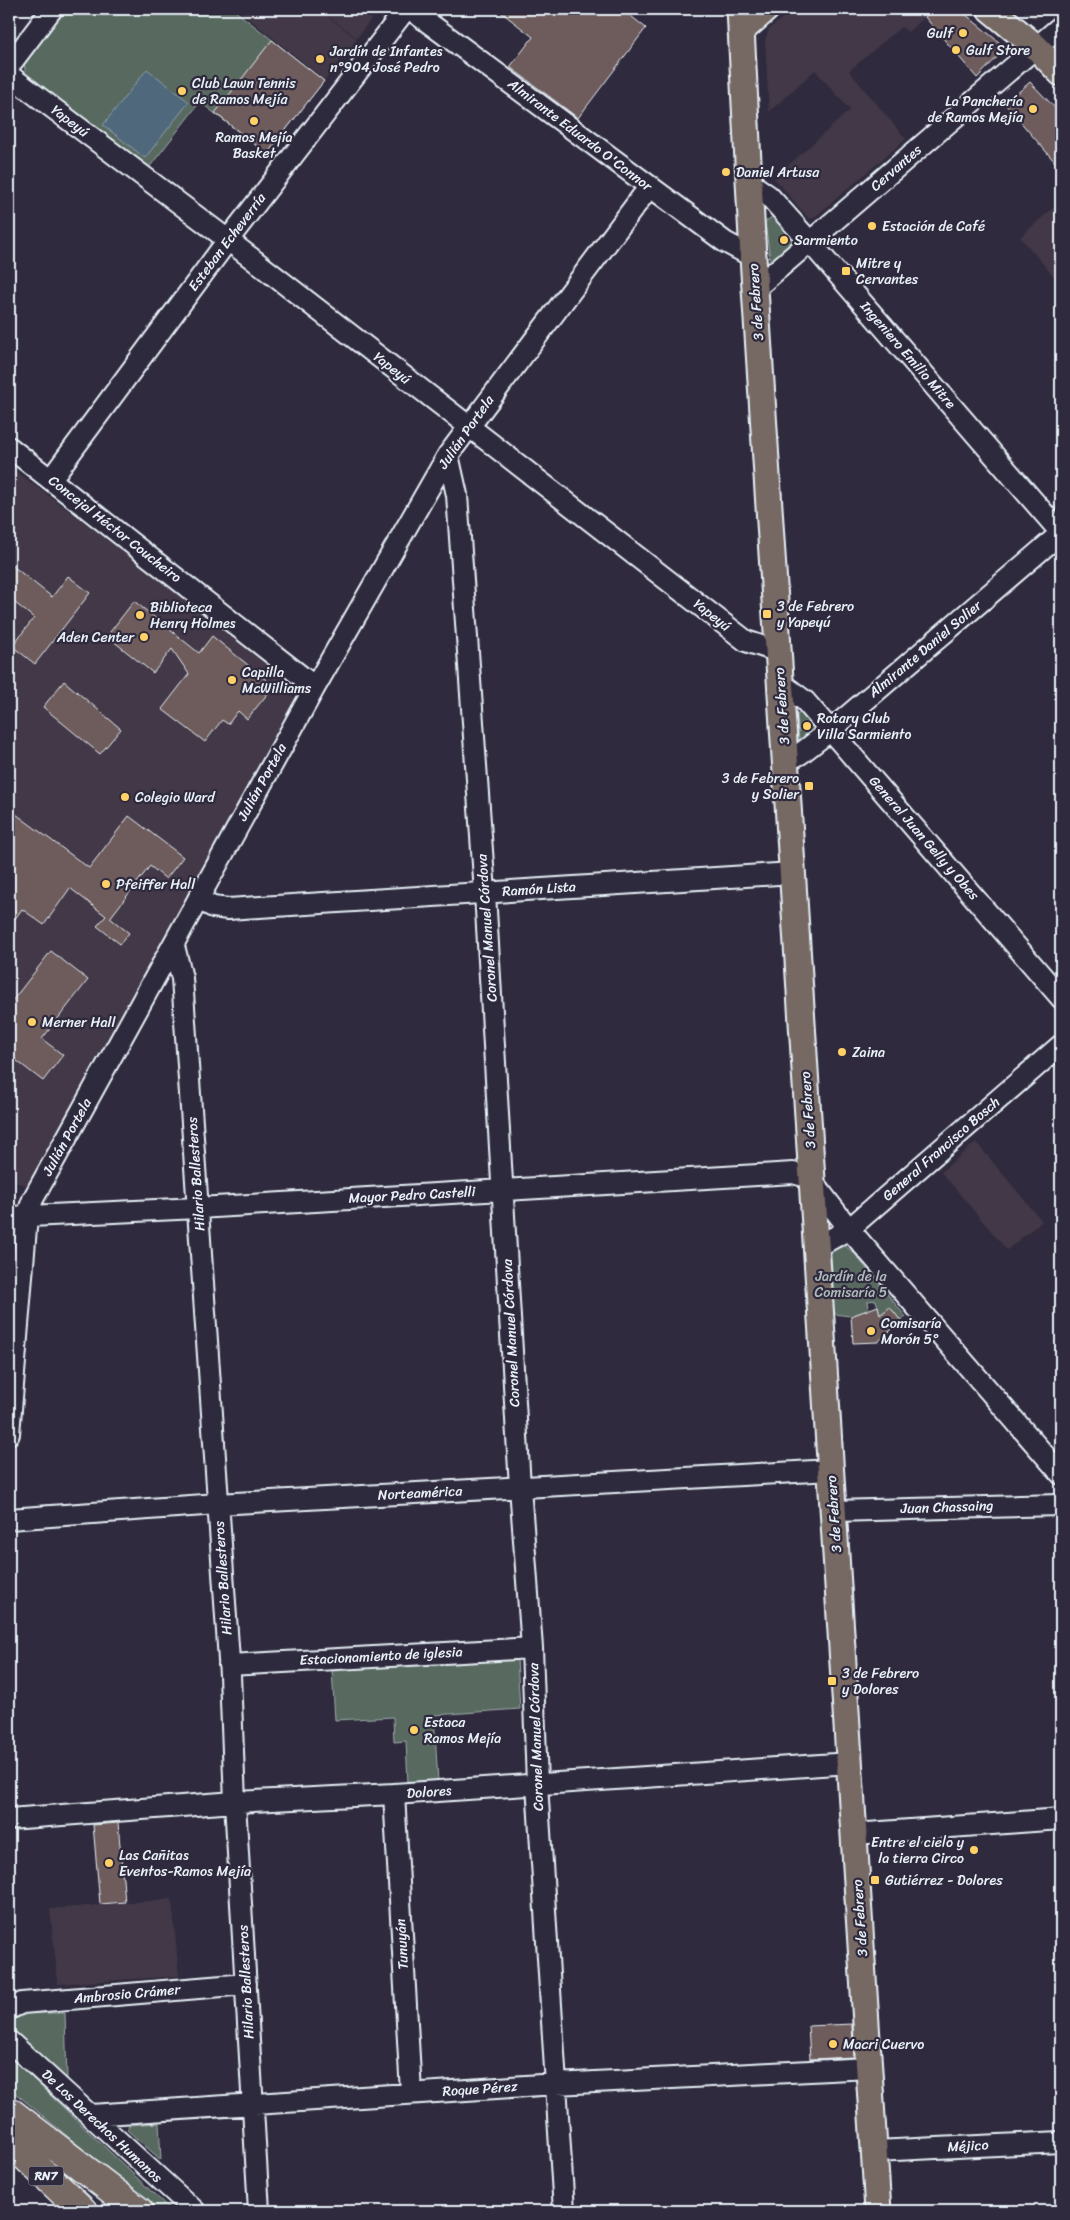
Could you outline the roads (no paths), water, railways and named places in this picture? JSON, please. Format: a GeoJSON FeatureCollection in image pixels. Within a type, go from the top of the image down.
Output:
{"type":"FeatureCollection","features":[{"type":"Feature","properties":{"kind":"highway"},"geometry":{"type":"LineString","coordinates":[[9,2111],[139,2211]]}},
{"type":"Feature","properties":{"kind":"highway","name":"RN7"},"geometry":{"type":"LineString","coordinates":[[9,2141],[83,2211]]}},
{"type":"Feature","properties":{"kind":"main road"},"geometry":{"type":"LineString","coordinates":[[741,20],[766,9]]}},
{"type":"Feature","properties":{"kind":"main road"},"geometry":{"type":"LineString","coordinates":[[990,9],[1036,47],[1061,73]]}},
{"type":"Feature","properties":{"kind":"main road","name":"3 de Febrero"},"geometry":{"type":"LineString","coordinates":[[741,20],[753,257],[878,2211]]}},
{"type":"Feature","properties":{"kind":"street"},"geometry":{"type":"LineString","coordinates":[[9,66],[52,9]]}},
{"type":"Feature","properties":{"kind":"street","name":"Almirante Eduardo O'Connor"},"geometry":{"type":"LineString","coordinates":[[408,9],[725,242],[753,257]]}},
{"type":"Feature","properties":{"kind":"street","name":"Esteban Echeverría"},"geometry":{"type":"LineString","coordinates":[[51,479],[228,240],[408,9]]}},
{"type":"Feature","properties":{"kind":"street","name":"Cervantes"},"geometry":{"type":"LineString","coordinates":[[756,288],[1061,26]]}},
{"type":"Feature","properties":{"kind":"street","name":"Yapeyú"},"geometry":{"type":"LineString","coordinates":[[9,75],[228,240],[746,641],[779,652]]}},
{"type":"Feature","properties":{"kind":"street","name":"Ingeniero Emilio Mitre"},"geometry":{"type":"LineString","coordinates":[[749,182],[769,196],[810,242],[1061,533]]}},
{"type":"Feature","properties":{"kind":"street","name":"Julián Portela"},"geometry":{"type":"LineString","coordinates":[[9,1434],[18,1217],[33,1198],[174,946],[315,687],[448,455],[650,186]]}},
{"type":"Feature","properties":{"kind":"street","name":"Concejal Héctor Coucheiro"},"geometry":{"type":"LineString","coordinates":[[9,447],[315,687]]}},
{"type":"Feature","properties":{"kind":"street","name":"Coronel Manuel Córdova"},"geometry":{"type":"LineString","coordinates":[[448,455],[457,494],[485,893],[520,1487],[532,1648],[537,1784],[564,2211]]}},
{"type":"Feature","properties":{"kind":"street","name":"Almirante Daniel Solier"},"geometry":{"type":"LineString","coordinates":[[786,761],[800,754],[831,730],[1061,533]]}},
{"type":"Feature","properties":{"kind":"street","name":"General Juan Gelly y Obes"},"geometry":{"type":"LineString","coordinates":[[781,683],[805,700],[1061,998]]}},
{"type":"Feature","properties":{"kind":"street","name":"Ramón Lista"},"geometry":{"type":"LineString","coordinates":[[198,899],[213,907],[228,909],[793,874]]}},
{"type":"Feature","properties":{"kind":"street","name":"Hilario Ballesteros"},"geometry":{"type":"LineString","coordinates":[[174,946],[182,978],[229,1665],[235,1802],[259,2211]]}},
{"type":"Feature","properties":{"kind":"street","name":"General Francisco Bosch"},"geometry":{"type":"LineString","coordinates":[[817,1247],[849,1229],[1061,1045]]}},
{"type":"Feature","properties":{"kind":"street","name":"Mayor Pedro Castelli"},"geometry":{"type":"LineString","coordinates":[[18,1217],[793,1173],[804,1176],[813,1182]]}},
{"type":"Feature","properties":{"kind":"street"},"geometry":{"type":"LineString","coordinates":[[813,1182],[849,1229],[1061,1474]]}},
{"type":"Feature","properties":{"kind":"street","name":"Norteamérica"},"geometry":{"type":"LineString","coordinates":[[9,1519],[218,1504],[831,1470]]}},
{"type":"Feature","properties":{"kind":"street","name":"Juan Chassaing"},"geometry":{"type":"LineString","coordinates":[[834,1511],[1061,1505]]}},
{"type":"Feature","properties":{"kind":"street","name":"Estacionamiento de iglesia"},"geometry":{"type":"LineString","coordinates":[[229,1665],[532,1648]]}},
{"type":"Feature","properties":{"kind":"street","name":"Dolores"},"geometry":{"type":"LineString","coordinates":[[9,1819],[235,1802],[394,1794],[850,1763]]}},
{"type":"Feature","properties":{"kind":"street","name":"Tunuyán"},"geometry":{"type":"LineString","coordinates":[[394,1794],[411,2094]]}},
{"type":"Feature","properties":{"kind":"street"},"geometry":{"type":"LineString","coordinates":[[854,1834],[1061,1819]]}},
{"type":"Feature","properties":{"kind":"street","name":"Ambrosio Crámer"},"geometry":{"type":"LineString","coordinates":[[9,2009],[22,2003],[246,1984]]}},
{"type":"Feature","properties":{"kind":"street","name":"De Los Derechos Humanos"},"geometry":{"type":"LineString","coordinates":[[9,2041],[194,2211]]}},
{"type":"Feature","properties":{"kind":"street","name":"Roque Pérez"},"geometry":{"type":"LineString","coordinates":[[91,2116],[253,2103],[556,2084],[869,2068]]}},
{"type":"Feature","properties":{"kind":"street","name":"Méjico"},"geometry":{"type":"LineString","coordinates":[[874,2150],[1061,2142]]}},
{"type":"Feature","properties":{"kind":"water"},"geometry":{"type":"Polygon","coordinates":[[[147,69],[189,102],[145,158],[103,125],[147,69]]]}},
{"type":"Feature","properties":{"kind":"place","name":"Gulf"},"geometry":{"type":"Point","coordinates":[963,33]}},
{"type":"Feature","properties":{"kind":"place","name":"Gulf Store"},"geometry":{"type":"Point","coordinates":[956,50]}},
{"type":"Feature","properties":{"kind":"place","name":"Jardín de Infantes n°904 José Pedro"},"geometry":{"type":"Point","coordinates":[320,59]}},
{"type":"Feature","properties":{"kind":"place","name":"Club Lawn Tennis de Ramos Mejía"},"geometry":{"type":"Point","coordinates":[182,91]}},
{"type":"Feature","properties":{"kind":"place","name":"La Panchería de Ramos Mejía"},"geometry":{"type":"Point","coordinates":[1033,109]}},
{"type":"Feature","properties":{"kind":"place","name":"Ramos Mejía Basket"},"geometry":{"type":"Point","coordinates":[254,121]}},
{"type":"Feature","properties":{"kind":"place","name":"Daniel Artusa"},"geometry":{"type":"Point","coordinates":[726,172]}},
{"type":"Feature","properties":{"kind":"place","name":"Estación de Café"},"geometry":{"type":"Point","coordinates":[872,226]}},
{"type":"Feature","properties":{"kind":"place","name":"Sarmiento"},"geometry":{"type":"Point","coordinates":[784,240]}},
{"type":"Feature","properties":{"kind":"place","name":"Mitre y Cervantes"},"geometry":{"type":"Point","coordinates":[846,271]}},
{"type":"Feature","properties":{"kind":"place","name":"3 de Febrero y Yapeyú"},"geometry":{"type":"Point","coordinates":[767,614]}},
{"type":"Feature","properties":{"kind":"place","name":"Biblioteca Henry Holmes"},"geometry":{"type":"Point","coordinates":[140,615]}},
{"type":"Feature","properties":{"kind":"place","name":"Aden Center"},"geometry":{"type":"Point","coordinates":[144,637]}},
{"type":"Feature","properties":{"kind":"place","name":"Capilla McWilliams"},"geometry":{"type":"Point","coordinates":[232,680]}},
{"type":"Feature","properties":{"kind":"place","name":"Rotary Club Villa Sarmiento"},"geometry":{"type":"Point","coordinates":[807,726]}},
{"type":"Feature","properties":{"kind":"place","name":"3 de Febrero y Solier"},"geometry":{"type":"Point","coordinates":[809,786]}},
{"type":"Feature","properties":{"kind":"place","name":"Colegio Ward"},"geometry":{"type":"Point","coordinates":[125,797]}},
{"type":"Feature","properties":{"kind":"place","name":"Pfeiffer Hall"},"geometry":{"type":"Point","coordinates":[106,884]}},
{"type":"Feature","properties":{"kind":"place","name":"Merner Hall"},"geometry":{"type":"Point","coordinates":[32,1022]}},
{"type":"Feature","properties":{"kind":"place","name":"Zaina"},"geometry":{"type":"Point","coordinates":[842,1052]}},
{"type":"Feature","properties":{"kind":"place","name":"Comisaría Morón 5°"},"geometry":{"type":"Point","coordinates":[871,1331]}},
{"type":"Feature","properties":{"kind":"place","name":"3 de Febrero y Dolores"},"geometry":{"type":"Point","coordinates":[832,1681]}},
{"type":"Feature","properties":{"kind":"place","name":"Estaca Ramos Mejía"},"geometry":{"type":"Point","coordinates":[414,1730]}},
{"type":"Feature","properties":{"kind":"place","name":"Entre el cielo y la tierra Circo"},"geometry":{"type":"Point","coordinates":[974,1850]}},
{"type":"Feature","properties":{"kind":"place","name":"Las Cañitas Eventos-Ramos Mejía"},"geometry":{"type":"Point","coordinates":[109,1863]}},
{"type":"Feature","properties":{"kind":"place","name":"Gutiérrez - Dolores"},"geometry":{"type":"Point","coordinates":[875,1880]}},
{"type":"Feature","properties":{"kind":"place","name":"Macri Cuervo"},"geometry":{"type":"Point","coordinates":[833,2044]}},
{"type":"Feature","properties":{"kind":"park label","name":"Jardín de la Comisaría 5"},"geometry":{"type":"Point","coordinates":[851,1284]}}]}
